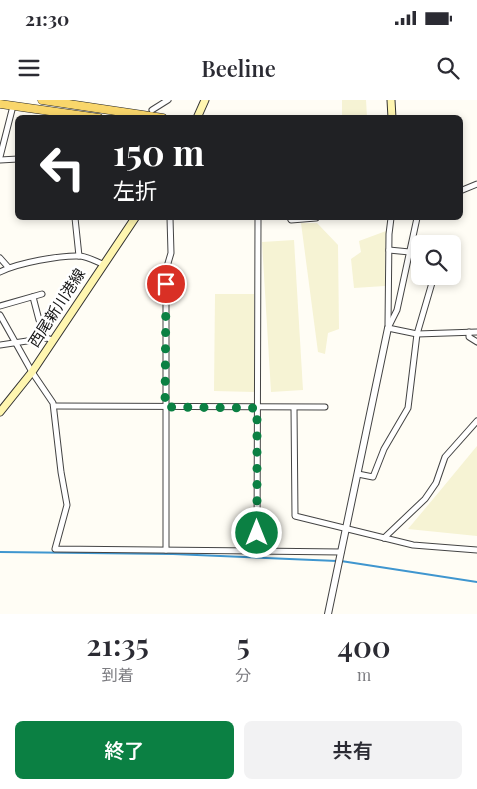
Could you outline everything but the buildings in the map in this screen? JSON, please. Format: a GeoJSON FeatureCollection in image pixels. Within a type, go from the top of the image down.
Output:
{"type":"FeatureCollection","features":[{"type":"Feature","properties":{"kind":"main road"},"geometry":{"type":"LineString","coordinates":[[42,100],[143,115]]}},
{"type":"Feature","properties":{"kind":"main road"},"geometry":{"type":"LineString","coordinates":[[198,115],[205,100]]}},
{"type":"Feature","properties":{"kind":"main road"},"geometry":{"type":"LineString","coordinates":[[391,100],[392,115]]}},
{"type":"Feature","properties":{"kind":"main road"},"geometry":{"type":"LineString","coordinates":[[0,104],[78,115]]}},
{"type":"Feature","properties":{"kind":"main road","name":"西尾新川港線"},"geometry":{"type":"LineString","coordinates":[[0,412],[32,372],[134,220]]}},
{"type":"Feature","properties":{"kind":"street"},"geometry":{"type":"LineString","coordinates":[[152,110],[168,100]]}},
{"type":"Feature","properties":{"kind":"street"},"geometry":{"type":"LineString","coordinates":[[13,106],[0,158],[15,159]]}},
{"type":"Feature","properties":{"kind":"street"},"geometry":{"type":"LineString","coordinates":[[463,190],[477,184]]}},
{"type":"Feature","properties":{"kind":"street"},"geometry":{"type":"LineString","coordinates":[[75,220],[80,256]]}},
{"type":"Feature","properties":{"kind":"street"},"geometry":{"type":"LineString","coordinates":[[166,550],[168,431],[165,407],[166,270],[171,254],[170,220]]}},
{"type":"Feature","properties":{"kind":"street"},"geometry":{"type":"LineString","coordinates":[[257,551],[258,220]]}},
{"type":"Feature","properties":{"kind":"street"},"geometry":{"type":"LineString","coordinates":[[328,614],[388,328],[391,220]]}},
{"type":"Feature","properties":{"kind":"street"},"geometry":{"type":"LineString","coordinates":[[388,328],[397,310],[417,220]]}},
{"type":"Feature","properties":{"kind":"street"},"geometry":{"type":"LineString","coordinates":[[389,250],[410,252]]}},
{"type":"Feature","properties":{"kind":"street"},"geometry":{"type":"LineString","coordinates":[[0,272],[8,267],[80,256],[103,264]]}},
{"type":"Feature","properties":{"kind":"street"},"geometry":{"type":"LineString","coordinates":[[0,258],[8,267]]}},
{"type":"Feature","properties":{"kind":"street"},"geometry":{"type":"LineString","coordinates":[[358,474],[373,477],[384,449],[408,408],[417,334],[431,285]]}},
{"type":"Feature","properties":{"kind":"street"},"geometry":{"type":"LineString","coordinates":[[0,306],[42,294]]}},
{"type":"Feature","properties":{"kind":"street"},"geometry":{"type":"LineString","coordinates":[[32,297],[39,320]]}},
{"type":"Feature","properties":{"kind":"street"},"geometry":{"type":"LineString","coordinates":[[0,314],[32,372],[54,406],[61,472],[67,504],[55,549],[257,551],[341,555]]}},
{"type":"Feature","properties":{"kind":"street"},"geometry":{"type":"LineString","coordinates":[[388,328],[417,334],[477,332]]}},
{"type":"Feature","properties":{"kind":"street"},"geometry":{"type":"LineString","coordinates":[[469,332],[469,337],[477,342]]}},
{"type":"Feature","properties":{"kind":"street"},"geometry":{"type":"LineString","coordinates":[[0,344],[47,338],[52,340]]}},
{"type":"Feature","properties":{"kind":"street"},"geometry":{"type":"LineString","coordinates":[[54,406],[325,407]]}},
{"type":"Feature","properties":{"kind":"street"},"geometry":{"type":"LineString","coordinates":[[294,408],[295,516],[413,545],[477,550]]}},
{"type":"Feature","properties":{"kind":"street"},"geometry":{"type":"LineString","coordinates":[[384,538],[425,499],[436,483],[445,457],[477,421]]}},
{"type":"Feature","properties":{"kind":"shaded area"},"geometry":{"type":"Polygon","coordinates":[[[342,100],[366,100],[367,115],[342,115],[342,100]]]}},
{"type":"Feature","properties":{"kind":"shaded area"},"geometry":{"type":"Polygon","coordinates":[[[301,223],[317,223],[338,245],[339,329],[328,333],[325,354],[318,352],[301,223]]]}},
{"type":"Feature","properties":{"kind":"shaded area"},"geometry":{"type":"Polygon","coordinates":[[[386,231],[385,286],[354,288],[351,259],[361,252],[359,241],[386,231]]]}},
{"type":"Feature","properties":{"kind":"shaded area"},"geometry":{"type":"Polygon","coordinates":[[[294,240],[303,390],[271,392],[262,242],[294,240]]]}},
{"type":"Feature","properties":{"kind":"shaded area"},"geometry":{"type":"Polygon","coordinates":[[[215,294],[254,294],[254,392],[214,391],[215,294]]]}},
{"type":"Feature","properties":{"kind":"shaded area"},"geometry":{"type":"Polygon","coordinates":[[[477,446],[477,536],[408,529],[439,492],[477,446]]]}},
{"type":"Feature","properties":{"kind":"waterway"},"geometry":{"type":"LineString","coordinates":[[0,552],[173,554],[337,561]]}},
{"type":"Feature","properties":{"kind":"waterway"},"geometry":{"type":"LineString","coordinates":[[341,561],[477,582]]}},
{"type":"Feature","properties":{"kind":"route"},"geometry":{"type":"LineString","coordinates":[[166,284],[165,407],[257,408],[257,533]]}}]}
